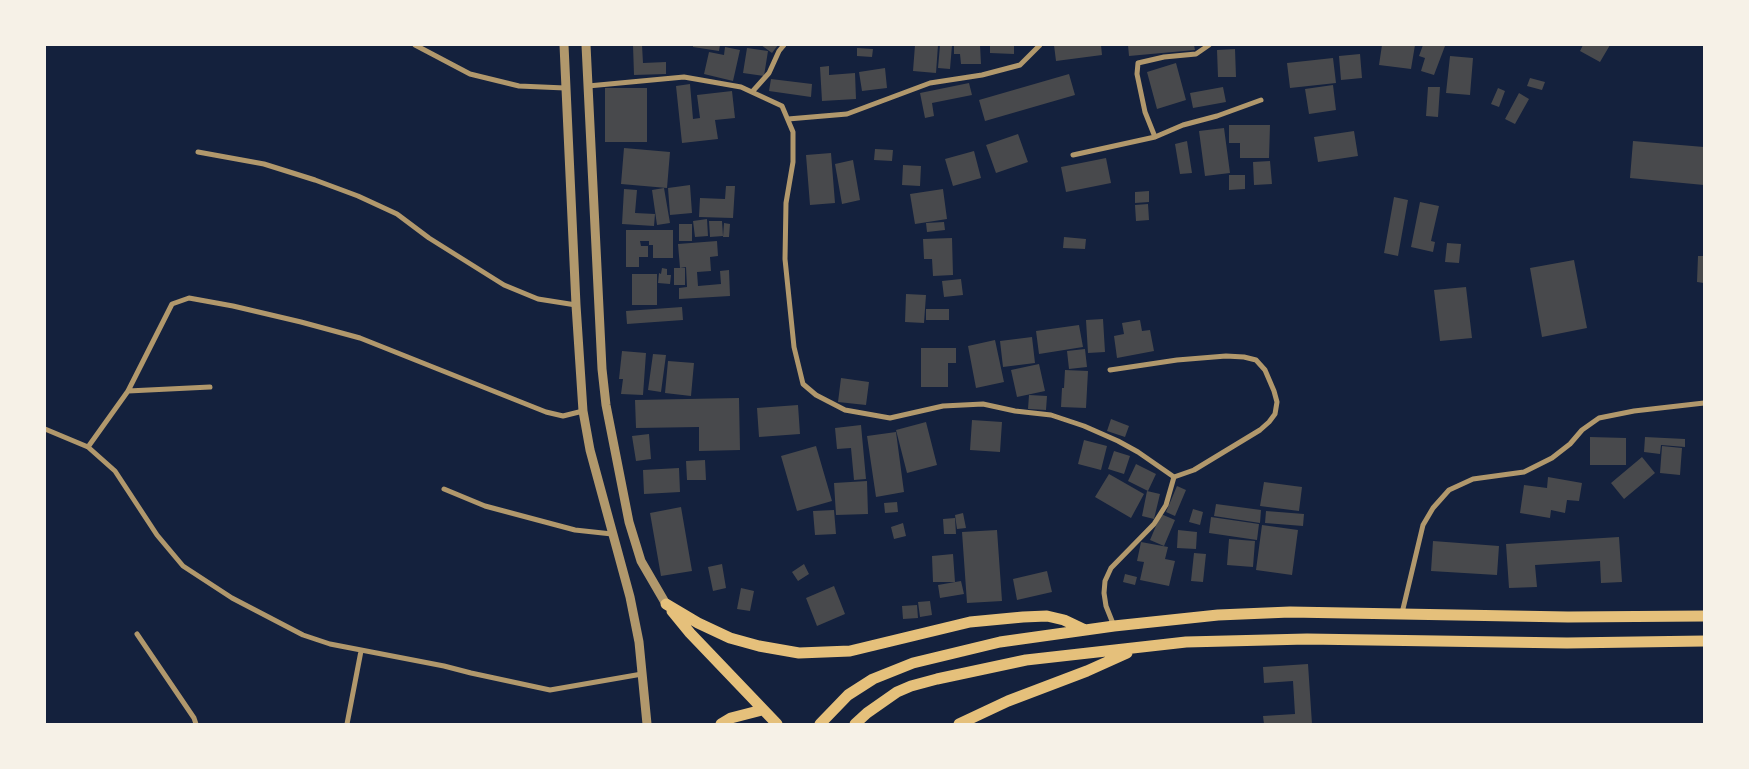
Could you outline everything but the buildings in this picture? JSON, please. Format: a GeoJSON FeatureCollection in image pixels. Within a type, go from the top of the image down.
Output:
{"type":"FeatureCollection","features":[{"type":"Feature","properties":{"kind":"highway"},"geometry":{"type":"LineString","coordinates":[[666,604],[698,623],[730,638],[758,646],[799,652],[850,651],[970,622],[1023,617],[1047,616],[1064,620],[1086,630]]}},
{"type":"Feature","properties":{"kind":"highway"},"geometry":{"type":"LineString","coordinates":[[666,604],[690,633],[777,724]]}},
{"type":"Feature","properties":{"kind":"highway"},"geometry":{"type":"LineString","coordinates":[[820,724],[848,695],[873,679],[913,663],[1000,642],[1114,626],[1218,615],[1290,612],[1568,618],[1704,616]]}},
{"type":"Feature","properties":{"kind":"highway"},"geometry":{"type":"LineString","coordinates":[[855,724],[867,712],[897,692],[937,679],[1026,660],[1186,642],[1307,639],[1567,643],[1704,642]]}},
{"type":"Feature","properties":{"kind":"highway"},"geometry":{"type":"LineString","coordinates":[[958,724],[986,710],[1087,671],[1137,648]]}},
{"type":"Feature","properties":{"kind":"highway"},"geometry":{"type":"LineString","coordinates":[[721,724],[730,718],[762,710]]}},
{"type":"Feature","properties":{"kind":"street"},"geometry":{"type":"LineString","coordinates":[[414,45],[470,74],[519,86],[565,88]]}},
{"type":"Feature","properties":{"kind":"street"},"geometry":{"type":"LineString","coordinates":[[564,45],[583,411],[590,450],[630,597],[638,642],[647,724]]}},
{"type":"Feature","properties":{"kind":"street"},"geometry":{"type":"LineString","coordinates":[[586,45],[602,369],[606,404],[629,522],[642,561],[666,604]]}},
{"type":"Feature","properties":{"kind":"street"},"geometry":{"type":"LineString","coordinates":[[752,92],[770,73],[779,51],[784,45]]}},
{"type":"Feature","properties":{"kind":"street"},"geometry":{"type":"LineString","coordinates":[[788,119],[847,114],[930,83],[982,75],[1020,65],[1040,45]]}},
{"type":"Feature","properties":{"kind":"street"},"geometry":{"type":"LineString","coordinates":[[1155,137],[1145,112],[1137,74],[1138,63],[1164,57],[1196,54],[1209,45]]}},
{"type":"Feature","properties":{"kind":"street"},"geometry":{"type":"LineString","coordinates":[[587,86],[684,77],[741,87],[782,106],[793,132],[793,162],[786,203],[785,259],[794,347],[803,384],[816,396],[845,410],[890,418],[943,406],[983,404],[1015,411],[1050,415],[1084,426],[1118,442],[1138,452],[1174,477]]}},
{"type":"Feature","properties":{"kind":"street"},"geometry":{"type":"LineString","coordinates":[[1073,155],[1155,137],[1183,125],[1216,116],[1261,100]]}},
{"type":"Feature","properties":{"kind":"street"},"geometry":{"type":"LineString","coordinates":[[198,152],[264,164],[358,196],[397,214],[429,238],[504,285],[538,299],[576,305]]}},
{"type":"Feature","properties":{"kind":"street"},"geometry":{"type":"LineString","coordinates":[[88,447],[128,391],[172,304],[189,298],[233,306],[360,338],[546,412],[563,416],[583,411]]}},
{"type":"Feature","properties":{"kind":"street"},"geometry":{"type":"LineString","coordinates":[[1110,370],[1177,360],[1226,356],[1256,360],[1265,370],[1277,402],[1275,414],[1269,422],[1260,430],[1214,456],[1194,470],[1174,477]]}},
{"type":"Feature","properties":{"kind":"street"},"geometry":{"type":"LineString","coordinates":[[128,391],[210,387]]}},
{"type":"Feature","properties":{"kind":"street"},"geometry":{"type":"LineString","coordinates":[[1402,614],[1423,525],[1433,508],[1448,490],[1473,479],[1524,472],[1552,458],[1570,444],[1582,430],[1599,418],[1634,411],[1704,403]]}},
{"type":"Feature","properties":{"kind":"street"},"geometry":{"type":"LineString","coordinates":[[45,429],[88,447],[115,471],[157,535],[183,566],[232,598],[303,635],[361,651],[444,666],[471,674],[550,690],[642,674]]}},
{"type":"Feature","properties":{"kind":"street"},"geometry":{"type":"LineString","coordinates":[[1114,626],[1106,606],[1105,581],[1112,568],[1154,524],[1166,505],[1174,477]]}},
{"type":"Feature","properties":{"kind":"street"},"geometry":{"type":"LineString","coordinates":[[444,489],[485,506],[575,530],[612,534]]}},
{"type":"Feature","properties":{"kind":"street"},"geometry":{"type":"LineString","coordinates":[[137,634],[194,718],[196,724]]}},
{"type":"Feature","properties":{"kind":"street"},"geometry":{"type":"LineString","coordinates":[[347,724],[361,651]]}}]}
